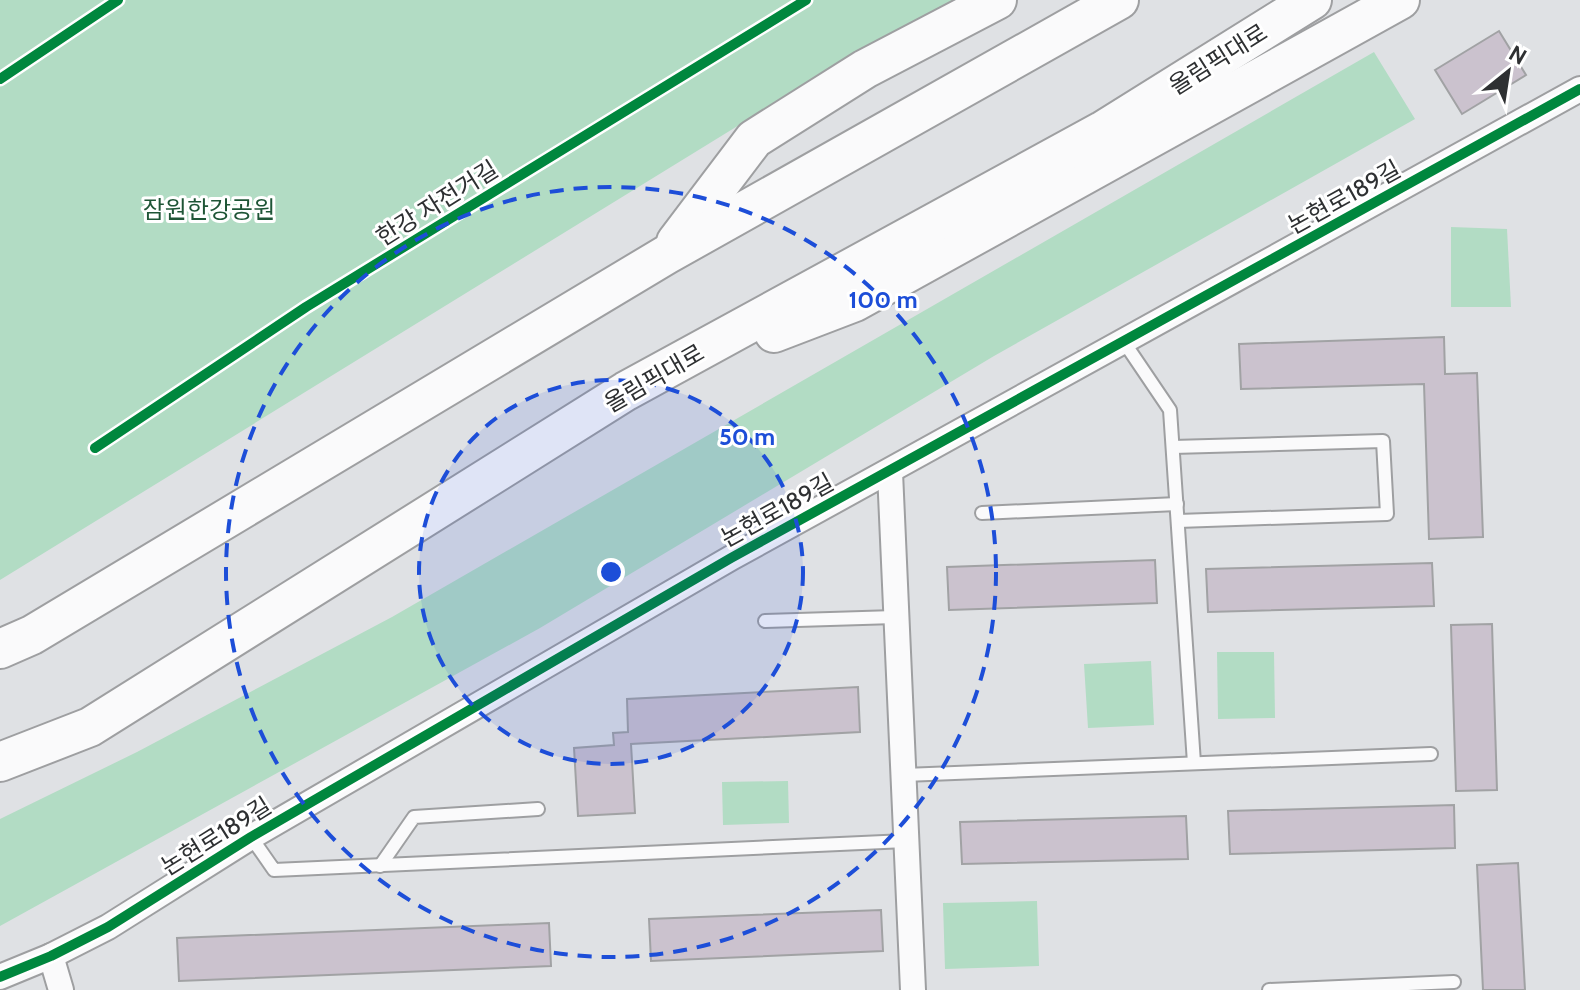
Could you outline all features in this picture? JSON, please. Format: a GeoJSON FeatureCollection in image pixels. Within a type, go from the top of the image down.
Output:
{"type":"FeatureCollection","features":[{"type":"Feature","properties":{"kind":"highway"},"geometry":{"type":"LineString","coordinates":[[666,255],[754,139],[865,69],[997,0]]}},
{"type":"Feature","properties":{"kind":"highway"},"geometry":{"type":"LineString","coordinates":[[0,649],[32,635],[666,255],[1119,0]]}},
{"type":"Feature","properties":{"kind":"highway","name":"올림픽대로"},"geometry":{"type":"LineString","coordinates":[[0,762],[90,727],[626,391],[1102,131],[1312,0]]}},
{"type":"Feature","properties":{"kind":"highway"},"geometry":{"type":"LineString","coordinates":[[626,391],[855,302],[1400,0]]}},
{"type":"Feature","properties":{"kind":"street","name":"논현로189길"},"geometry":{"type":"LineString","coordinates":[[0,977],[108,927],[251,837],[731,558],[1580,89]]}},
{"type":"Feature","properties":{"kind":"street"},"geometry":{"type":"LineString","coordinates":[[890,472],[913,990]]}},
{"type":"Feature","properties":{"kind":"street"},"geometry":{"type":"LineString","coordinates":[[51,956],[61,990]]}},
{"type":"Feature","properties":{"kind":"lane"},"geometry":{"type":"LineString","coordinates":[[1124,342],[1170,410],[1194,763]]}},
{"type":"Feature","properties":{"kind":"lane"},"geometry":{"type":"LineString","coordinates":[[1173,447],[1383,441],[1387,514],[1178,521]]}},
{"type":"Feature","properties":{"kind":"lane"},"geometry":{"type":"LineString","coordinates":[[982,513],[1177,504]]}},
{"type":"Feature","properties":{"kind":"lane"},"geometry":{"type":"LineString","coordinates":[[765,621],[895,617]]}},
{"type":"Feature","properties":{"kind":"lane"},"geometry":{"type":"LineString","coordinates":[[904,775],[1431,754]]}},
{"type":"Feature","properties":{"kind":"lane"},"geometry":{"type":"LineString","coordinates":[[380,866],[414,817],[538,809]]}},
{"type":"Feature","properties":{"kind":"lane"},"geometry":{"type":"LineString","coordinates":[[251,837],[274,870],[906,841]]}},
{"type":"Feature","properties":{"kind":"lane"},"geometry":{"type":"LineString","coordinates":[[1269,990],[1454,982]]}},
{"type":"Feature","properties":{"kind":"green space","name":"잠원한강공원"},"geometry":{"type":"Polygon","coordinates":[[[0,0],[960,0],[830,69],[0,580],[0,0]]]}},
{"type":"Feature","properties":{"kind":"green space"},"geometry":{"type":"Polygon","coordinates":[[[1374,52],[1415,119],[994,356],[540,628],[0,926],[0,819],[137,752],[392,617],[1374,52]]]}},
{"type":"Feature","properties":{"kind":"green space"},"geometry":{"type":"Polygon","coordinates":[[[1451,227],[1507,229],[1511,307],[1451,307],[1451,227]]]}},
{"type":"Feature","properties":{"kind":"green space"},"geometry":{"type":"Polygon","coordinates":[[[1217,652],[1274,652],[1275,718],[1218,719],[1217,652]]]}},
{"type":"Feature","properties":{"kind":"green space"},"geometry":{"type":"Polygon","coordinates":[[[1151,661],[1154,725],[1088,728],[1084,664],[1151,661]]]}},
{"type":"Feature","properties":{"kind":"green space"},"geometry":{"type":"Polygon","coordinates":[[[788,781],[789,823],[723,825],[722,782],[788,781]]]}},
{"type":"Feature","properties":{"kind":"green space"},"geometry":{"type":"Polygon","coordinates":[[[1037,901],[1039,966],[945,969],[943,903],[1037,901]]]}},
{"type":"Feature","properties":{"kind":"building"},"geometry":{"type":"Polygon","coordinates":[[[1499,31],[1526,75],[1462,114],[1435,70],[1499,31]]]}},
{"type":"Feature","properties":{"kind":"building"},"geometry":{"type":"Polygon","coordinates":[[[1444,337],[1445,374],[1477,373],[1483,537],[1429,539],[1424,384],[1241,389],[1239,344],[1444,337]]]}},
{"type":"Feature","properties":{"kind":"building"},"geometry":{"type":"Polygon","coordinates":[[[1155,560],[1157,603],[949,610],[947,567],[1155,560]]]}},
{"type":"Feature","properties":{"kind":"building"},"geometry":{"type":"Polygon","coordinates":[[[1432,563],[1434,606],[1208,612],[1206,569],[1432,563]]]}},
{"type":"Feature","properties":{"kind":"building"},"geometry":{"type":"Polygon","coordinates":[[[1492,624],[1497,790],[1456,791],[1451,625],[1492,624]]]}},
{"type":"Feature","properties":{"kind":"building"},"geometry":{"type":"Polygon","coordinates":[[[858,687],[860,732],[631,744],[635,813],[578,816],[574,748],[614,745],[613,733],[628,732],[627,699],[858,687]]]}},
{"type":"Feature","properties":{"kind":"building"},"geometry":{"type":"Polygon","coordinates":[[[1454,805],[1455,848],[1230,854],[1228,811],[1454,805]]]}},
{"type":"Feature","properties":{"kind":"building"},"geometry":{"type":"Polygon","coordinates":[[[1186,816],[1188,859],[962,864],[960,822],[1186,816]]]}},
{"type":"Feature","properties":{"kind":"building"},"geometry":{"type":"Polygon","coordinates":[[[1518,863],[1525,990],[1483,990],[1477,865],[1518,863]]]}},
{"type":"Feature","properties":{"kind":"building"},"geometry":{"type":"Polygon","coordinates":[[[881,910],[883,951],[651,961],[649,919],[881,910]]]}},
{"type":"Feature","properties":{"kind":"building"},"geometry":{"type":"Polygon","coordinates":[[[549,923],[551,966],[179,981],[177,938],[549,923]]]}},
{"type":"Feature","properties":{"kind":"cycle path"},"geometry":{"type":"LineString","coordinates":[[0,79],[118,0]]}},
{"type":"Feature","properties":{"kind":"cycle path","name":"한강 자전거길"},"geometry":{"type":"LineString","coordinates":[[95,448],[306,307],[806,0]]}},
{"type":"Feature","properties":{"kind":"cycle path"},"geometry":{"type":"LineString","coordinates":[[0,977],[108,927],[251,837],[731,558],[1580,89]]}}]}
